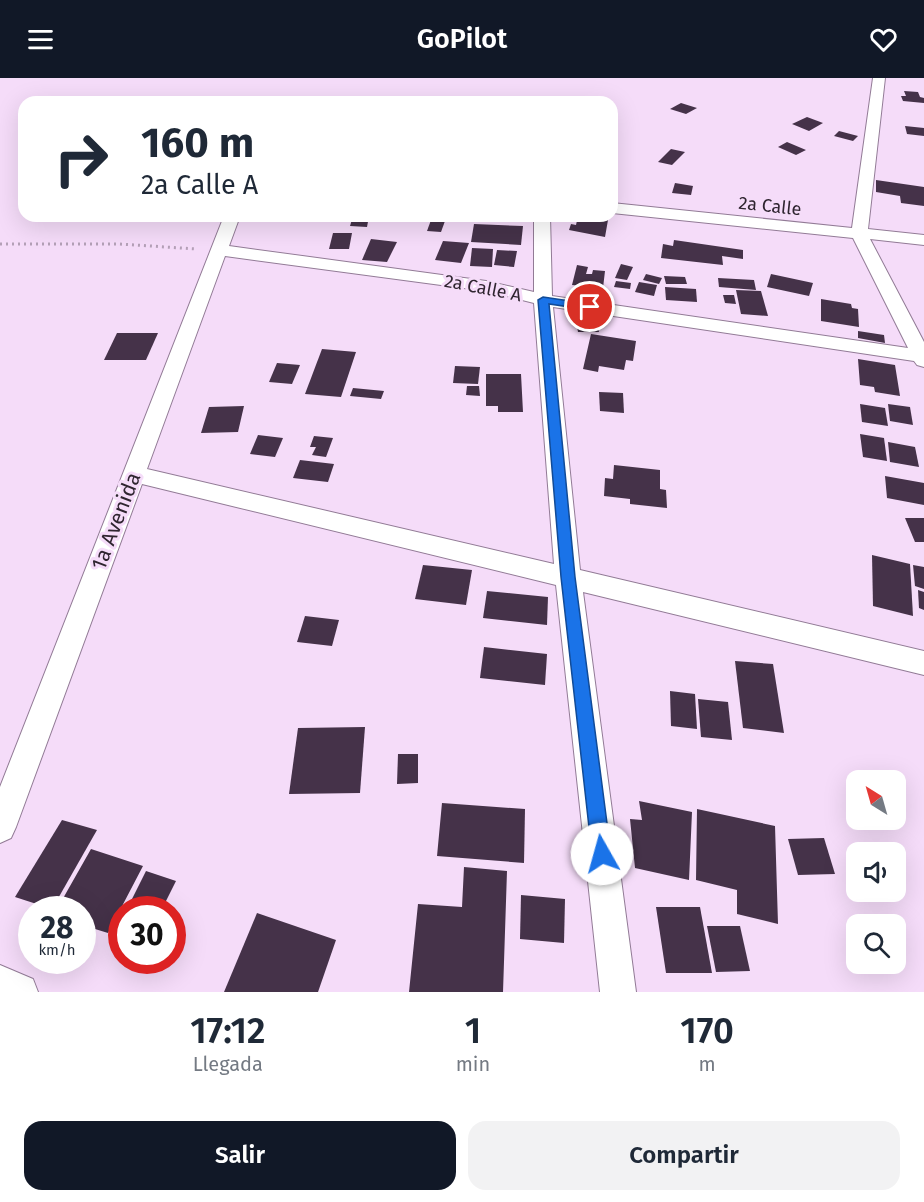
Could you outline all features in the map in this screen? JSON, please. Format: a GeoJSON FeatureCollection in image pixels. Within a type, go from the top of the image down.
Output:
{"type":"FeatureCollection","features":[{"type":"Feature","properties":{"kind":"street"},"geometry":{"type":"LineString","coordinates":[[879,78],[859,234],[923,357]]}},
{"type":"Feature","properties":{"kind":"street","name":"2a Calle"},"geometry":{"type":"LineString","coordinates":[[618,209],[924,240]]}},
{"type":"Feature","properties":{"kind":"street","name":"1a Avenida"},"geometry":{"type":"LineString","coordinates":[[0,827],[229,222]]}},
{"type":"Feature","properties":{"kind":"street"},"geometry":{"type":"LineString","coordinates":[[542,222],[543,300],[568,577],[618,992]]}},
{"type":"Feature","properties":{"kind":"street","name":"2a Calle A"},"geometry":{"type":"LineString","coordinates":[[219,250],[486,286],[543,300],[923,357]]}},
{"type":"Feature","properties":{"kind":"street"},"geometry":{"type":"LineString","coordinates":[[134,474],[924,663]]}},
{"type":"Feature","properties":{"kind":"street"},"geometry":{"type":"LineString","coordinates":[[0,983],[20,992]]}},
{"type":"Feature","properties":{"kind":"path"},"geometry":{"type":"LineString","coordinates":[[0,244],[119,244],[219,250]]}},
{"type":"Feature","properties":{"kind":"building"},"geometry":{"type":"Polygon","coordinates":[[[904,91],[918,92],[920,97],[924,98],[924,103],[903,101],[901,96],[906,96],[904,91]]]}},
{"type":"Feature","properties":{"kind":"building"},"geometry":{"type":"Polygon","coordinates":[[[681,103],[697,108],[686,114],[670,109],[681,103]]]}},
{"type":"Feature","properties":{"kind":"building"},"geometry":{"type":"Polygon","coordinates":[[[807,117],[823,123],[809,131],[792,124],[807,117]]]}},
{"type":"Feature","properties":{"kind":"building"},"geometry":{"type":"Polygon","coordinates":[[[905,126],[924,128],[924,136],[907,134],[905,126]]]}},
{"type":"Feature","properties":{"kind":"building"},"geometry":{"type":"Polygon","coordinates":[[[839,131],[858,136],[853,141],[834,136],[839,131]]]}},
{"type":"Feature","properties":{"kind":"building"},"geometry":{"type":"Polygon","coordinates":[[[787,142],[806,150],[796,155],[778,147],[787,142]]]}},
{"type":"Feature","properties":{"kind":"building"},"geometry":{"type":"Polygon","coordinates":[[[671,149],[685,152],[672,165],[658,162],[671,149]]]}},
{"type":"Feature","properties":{"kind":"building"},"geometry":{"type":"Polygon","coordinates":[[[876,180],[924,187],[924,206],[901,203],[900,196],[876,192],[876,180]]]}},
{"type":"Feature","properties":{"kind":"building"},"geometry":{"type":"Polygon","coordinates":[[[675,183],[693,186],[691,195],[672,193],[675,183]]]}},
{"type":"Feature","properties":{"kind":"building"},"geometry":{"type":"Polygon","coordinates":[[[351,222],[368,222],[367,227],[350,226],[351,222]]]}},
{"type":"Feature","properties":{"kind":"building"},"geometry":{"type":"Polygon","coordinates":[[[430,222],[445,222],[441,232],[427,231],[430,222]]]}},
{"type":"Feature","properties":{"kind":"building"},"geometry":{"type":"Polygon","coordinates":[[[577,222],[608,222],[605,237],[569,230],[571,224],[576,225],[577,222]]]}},
{"type":"Feature","properties":{"kind":"building"},"geometry":{"type":"Polygon","coordinates":[[[474,224],[523,226],[521,245],[471,242],[474,224]]]}},
{"type":"Feature","properties":{"kind":"building"},"geometry":{"type":"Polygon","coordinates":[[[333,233],[352,233],[349,249],[329,249],[333,233]]]}},
{"type":"Feature","properties":{"kind":"building"},"geometry":{"type":"Polygon","coordinates":[[[371,239],[397,242],[387,262],[362,260],[371,239]]]}},
{"type":"Feature","properties":{"kind":"building"},"geometry":{"type":"Polygon","coordinates":[[[674,240],[743,250],[743,259],[722,256],[723,265],[661,258],[663,244],[673,246],[674,240]]]}},
{"type":"Feature","properties":{"kind":"building"},"geometry":{"type":"Polygon","coordinates":[[[443,241],[469,243],[461,263],[435,260],[443,241]]]}},
{"type":"Feature","properties":{"kind":"building"},"geometry":{"type":"Polygon","coordinates":[[[472,248],[493,249],[492,267],[470,266],[472,248]]]}},
{"type":"Feature","properties":{"kind":"building"},"geometry":{"type":"Polygon","coordinates":[[[497,250],[517,251],[514,267],[494,265],[497,250]]]}},
{"type":"Feature","properties":{"kind":"building"},"geometry":{"type":"Polygon","coordinates":[[[621,264],[633,267],[627,280],[615,278],[621,264]]]}},
{"type":"Feature","properties":{"kind":"building"},"geometry":{"type":"Polygon","coordinates":[[[577,265],[588,267],[586,274],[592,274],[593,270],[605,271],[603,288],[572,285],[577,265]]]}},
{"type":"Feature","properties":{"kind":"building"},"geometry":{"type":"Polygon","coordinates":[[[646,274],[662,278],[659,284],[643,280],[646,274]]]}},
{"type":"Feature","properties":{"kind":"building"},"geometry":{"type":"Polygon","coordinates":[[[771,274],[813,283],[809,296],[767,287],[771,274]]]}},
{"type":"Feature","properties":{"kind":"building"},"geometry":{"type":"Polygon","coordinates":[[[664,276],[685,277],[687,284],[666,284],[664,276]]]}},
{"type":"Feature","properties":{"kind":"building"},"geometry":{"type":"Polygon","coordinates":[[[718,278],[754,280],[756,290],[719,287],[718,278]]]}},
{"type":"Feature","properties":{"kind":"building"},"geometry":{"type":"Polygon","coordinates":[[[616,281],[631,283],[630,289],[614,287],[616,281]]]}},
{"type":"Feature","properties":{"kind":"building"},"geometry":{"type":"Polygon","coordinates":[[[639,282],[657,285],[654,296],[635,292],[639,282]]]}},
{"type":"Feature","properties":{"kind":"building"},"geometry":{"type":"Polygon","coordinates":[[[665,287],[696,289],[697,302],[666,300],[665,287]]]}},
{"type":"Feature","properties":{"kind":"building"},"geometry":{"type":"Polygon","coordinates":[[[736,290],[761,291],[768,316],[741,314],[736,290]]]}},
{"type":"Feature","properties":{"kind":"building"},"geometry":{"type":"Polygon","coordinates":[[[723,295],[734,295],[736,304],[725,303],[723,295]]]}},
{"type":"Feature","properties":{"kind":"building"},"geometry":{"type":"Polygon","coordinates":[[[821,299],[851,304],[852,308],[858,309],[859,327],[821,321],[821,299]]]}},
{"type":"Feature","properties":{"kind":"building"},"geometry":{"type":"Polygon","coordinates":[[[575,314],[595,314],[599,332],[578,332],[575,314]]]}},
{"type":"Feature","properties":{"kind":"building"},"geometry":{"type":"Polygon","coordinates":[[[858,331],[884,335],[885,343],[858,338],[858,331]]]}},
{"type":"Feature","properties":{"kind":"building"},"geometry":{"type":"Polygon","coordinates":[[[117,333],[158,333],[146,360],[104,360],[117,333]]]}},
{"type":"Feature","properties":{"kind":"building"},"geometry":{"type":"Polygon","coordinates":[[[591,334],[636,341],[633,361],[626,360],[624,370],[599,366],[598,372],[583,369],[591,334]]]}},
{"type":"Feature","properties":{"kind":"building"},"geometry":{"type":"Polygon","coordinates":[[[322,349],[356,352],[341,397],[305,394],[322,349]]]}},
{"type":"Feature","properties":{"kind":"building"},"geometry":{"type":"Polygon","coordinates":[[[858,359],[895,365],[900,396],[875,392],[874,387],[860,385],[858,359]]]}},
{"type":"Feature","properties":{"kind":"building"},"geometry":{"type":"Polygon","coordinates":[[[277,363],[300,365],[292,384],[269,382],[277,363]]]}},
{"type":"Feature","properties":{"kind":"building"},"geometry":{"type":"Polygon","coordinates":[[[455,366],[480,367],[478,384],[453,383],[455,366]]]}},
{"type":"Feature","properties":{"kind":"building"},"geometry":{"type":"Polygon","coordinates":[[[486,374],[521,374],[523,412],[498,412],[498,406],[486,406],[486,374]]]}},
{"type":"Feature","properties":{"kind":"building"},"geometry":{"type":"Polygon","coordinates":[[[467,386],[479,386],[480,396],[466,395],[467,386]]]}},
{"type":"Feature","properties":{"kind":"building"},"geometry":{"type":"Polygon","coordinates":[[[353,388],[384,391],[381,399],[350,396],[353,388]]]}},
{"type":"Feature","properties":{"kind":"building"},"geometry":{"type":"Polygon","coordinates":[[[599,392],[623,393],[624,413],[600,411],[599,392]]]}},
{"type":"Feature","properties":{"kind":"building"},"geometry":{"type":"Polygon","coordinates":[[[860,404],[885,408],[888,426],[862,422],[860,404]]]}},
{"type":"Feature","properties":{"kind":"building"},"geometry":{"type":"Polygon","coordinates":[[[888,404],[910,407],[913,425],[890,421],[888,404]]]}},
{"type":"Feature","properties":{"kind":"building"},"geometry":{"type":"Polygon","coordinates":[[[244,406],[238,432],[201,433],[209,407],[244,406]]]}},
{"type":"Feature","properties":{"kind":"building"},"geometry":{"type":"Polygon","coordinates":[[[860,434],[884,438],[887,461],[863,457],[860,434]]]}},
{"type":"Feature","properties":{"kind":"building"},"geometry":{"type":"Polygon","coordinates":[[[258,435],[283,438],[275,457],[250,454],[258,435]]]}},
{"type":"Feature","properties":{"kind":"building"},"geometry":{"type":"Polygon","coordinates":[[[314,436],[333,438],[326,457],[312,455],[316,447],[310,447],[314,436]]]}},
{"type":"Feature","properties":{"kind":"building"},"geometry":{"type":"Polygon","coordinates":[[[888,442],[915,447],[919,467],[890,462],[888,442]]]}},
{"type":"Feature","properties":{"kind":"building"},"geometry":{"type":"Polygon","coordinates":[[[300,460],[334,464],[328,482],[293,478],[300,460]]]}},
{"type":"Feature","properties":{"kind":"building"},"geometry":{"type":"Polygon","coordinates":[[[614,465],[660,470],[660,489],[666,490],[667,508],[630,504],[630,499],[604,496],[605,478],[613,479],[614,465]]]}},
{"type":"Feature","properties":{"kind":"building"},"geometry":{"type":"Polygon","coordinates":[[[885,476],[924,483],[924,505],[887,498],[885,476]]]}},
{"type":"Feature","properties":{"kind":"building"},"geometry":{"type":"Polygon","coordinates":[[[905,518],[924,518],[924,542],[915,542],[905,518]]]}},
{"type":"Feature","properties":{"kind":"building"},"geometry":{"type":"Polygon","coordinates":[[[872,555],[910,564],[913,616],[873,606],[872,555]]]}},
{"type":"Feature","properties":{"kind":"building"},"geometry":{"type":"Polygon","coordinates":[[[423,565],[472,570],[466,605],[415,599],[423,565]]]}},
{"type":"Feature","properties":{"kind":"building"},"geometry":{"type":"Polygon","coordinates":[[[913,565],[924,567],[924,589],[915,586],[913,565]]]}},
{"type":"Feature","properties":{"kind":"building"},"geometry":{"type":"Polygon","coordinates":[[[918,590],[924,592],[924,610],[919,608],[918,590]]]}},
{"type":"Feature","properties":{"kind":"building"},"geometry":{"type":"Polygon","coordinates":[[[487,591],[548,597],[547,625],[483,618],[487,591]]]}},
{"type":"Feature","properties":{"kind":"building"},"geometry":{"type":"Polygon","coordinates":[[[305,616],[339,620],[332,646],[297,642],[305,616]]]}},
{"type":"Feature","properties":{"kind":"building"},"geometry":{"type":"Polygon","coordinates":[[[484,647],[547,654],[545,685],[480,678],[484,647]]]}},
{"type":"Feature","properties":{"kind":"building"},"geometry":{"type":"Polygon","coordinates":[[[735,661],[773,664],[784,733],[743,728],[735,661]]]}},
{"type":"Feature","properties":{"kind":"building"},"geometry":{"type":"Polygon","coordinates":[[[670,691],[695,694],[697,729],[671,726],[670,691]]]}},
{"type":"Feature","properties":{"kind":"building"},"geometry":{"type":"Polygon","coordinates":[[[698,699],[728,702],[732,740],[701,737],[698,699]]]}},
{"type":"Feature","properties":{"kind":"building"},"geometry":{"type":"Polygon","coordinates":[[[365,727],[360,793],[289,794],[298,728],[365,727]]]}},
{"type":"Feature","properties":{"kind":"building"},"geometry":{"type":"Polygon","coordinates":[[[398,754],[418,754],[418,783],[397,784],[398,754]]]}},
{"type":"Feature","properties":{"kind":"building"},"geometry":{"type":"Polygon","coordinates":[[[639,801],[692,812],[689,880],[635,868],[630,819],[642,820],[639,801]]]}},
{"type":"Feature","properties":{"kind":"building"},"geometry":{"type":"Polygon","coordinates":[[[442,803],[525,809],[524,863],[437,856],[442,803]]]}},
{"type":"Feature","properties":{"kind":"building"},"geometry":{"type":"Polygon","coordinates":[[[697,809],[775,826],[778,924],[737,914],[737,890],[696,880],[697,809]]]}},
{"type":"Feature","properties":{"kind":"building"},"geometry":{"type":"Polygon","coordinates":[[[62,820],[97,830],[59,896],[15,897],[62,820]]]}},
{"type":"Feature","properties":{"kind":"building"},"geometry":{"type":"Polygon","coordinates":[[[824,838],[835,874],[798,875],[788,839],[824,838]]]}},
{"type":"Feature","properties":{"kind":"building"},"geometry":{"type":"Polygon","coordinates":[[[91,849],[143,866],[127,896],[108,896],[108,933],[96,929],[96,896],[64,896],[91,849]]]}},
{"type":"Feature","properties":{"kind":"building"},"geometry":{"type":"Polygon","coordinates":[[[464,867],[507,871],[503,992],[409,992],[418,904],[462,907],[464,867]]]}},
{"type":"Feature","properties":{"kind":"building"},"geometry":{"type":"Polygon","coordinates":[[[146,871],[176,881],[168,896],[134,896],[146,871]]]}},
{"type":"Feature","properties":{"kind":"building"},"geometry":{"type":"Polygon","coordinates":[[[521,895],[565,899],[564,943],[520,939],[521,895]]]}},
{"type":"Feature","properties":{"kind":"building"},"geometry":{"type":"Polygon","coordinates":[[[656,907],[700,907],[712,973],[666,973],[656,907]]]}},
{"type":"Feature","properties":{"kind":"building"},"geometry":{"type":"Polygon","coordinates":[[[257,913],[336,940],[318,992],[224,992],[257,913]]]}},
{"type":"Feature","properties":{"kind":"building"},"geometry":{"type":"Polygon","coordinates":[[[707,926],[740,926],[750,971],[716,972],[707,926]]]}},
{"type":"Feature","properties":{"kind":"route"},"geometry":{"type":"LineString","coordinates":[[590,307],[543,300],[568,577],[602,854]]}}]}
